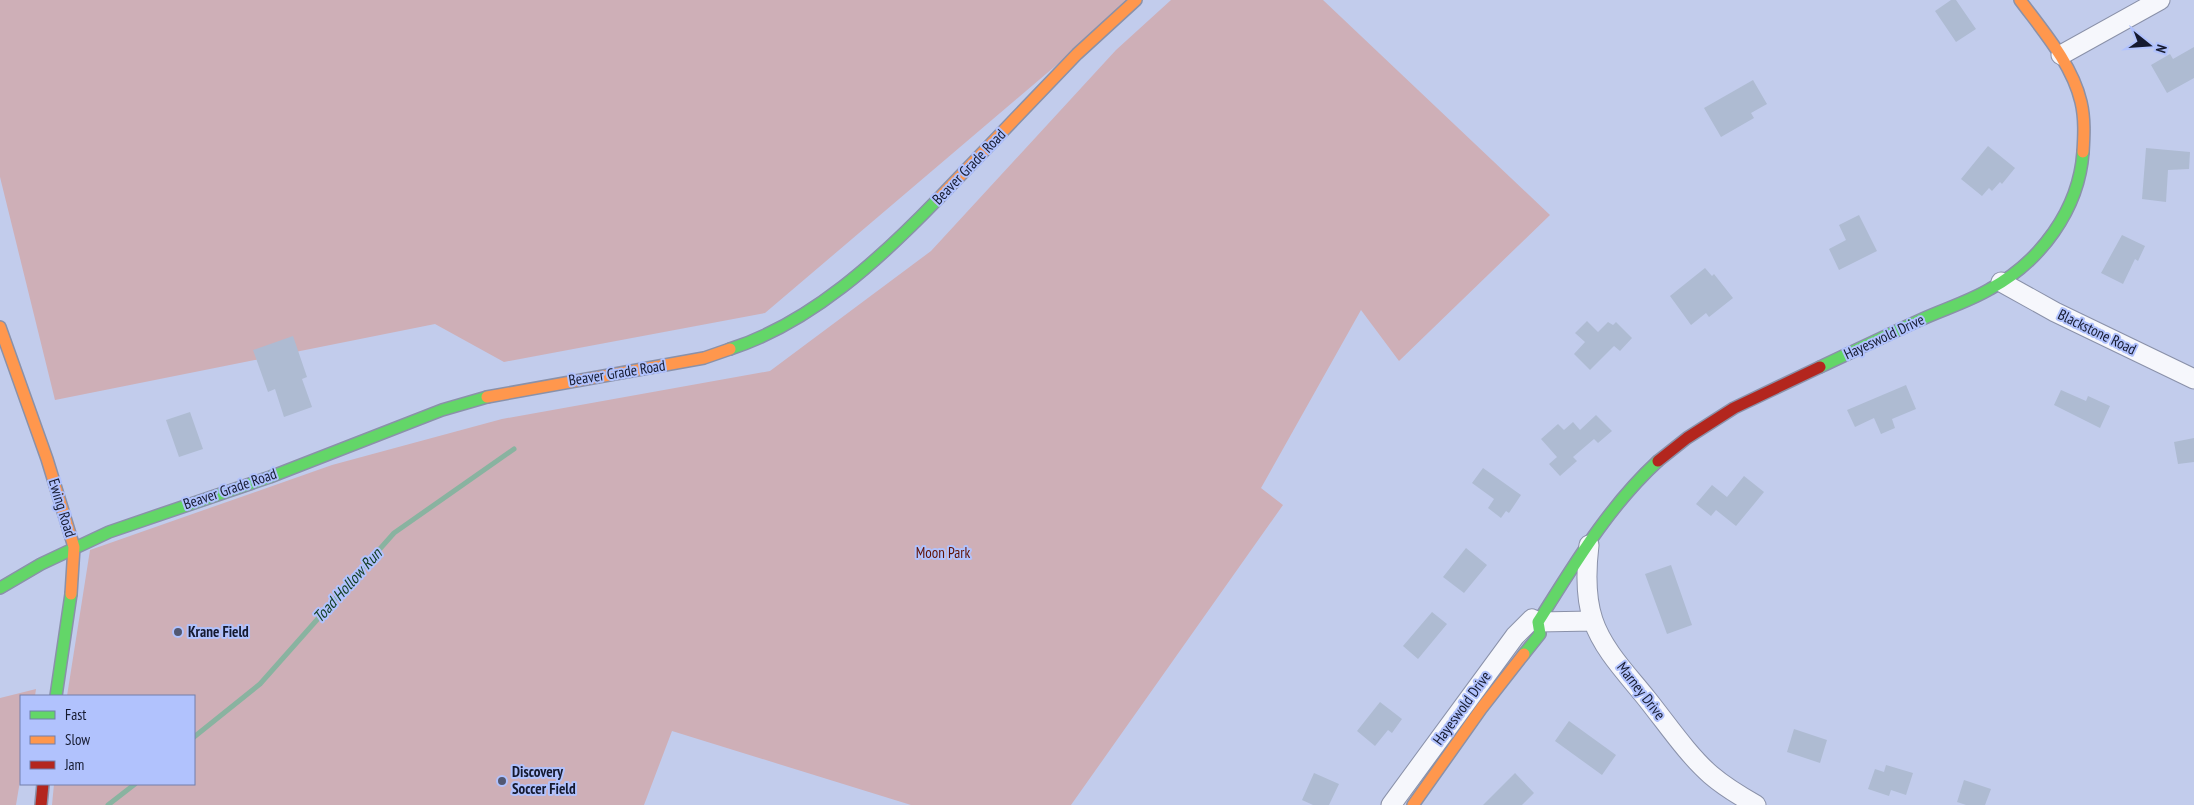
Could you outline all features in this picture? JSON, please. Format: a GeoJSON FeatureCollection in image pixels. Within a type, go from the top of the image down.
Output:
{"type":"FeatureCollection","features":[{"type":"Feature","properties":{"kind":"street","name":"Beaver Grade Road"},"geometry":{"type":"LineString","coordinates":[[0,588],[74,547],[155,515],[270,477],[442,410],[501,393],[704,358],[738,347],[792,323],[850,281],[925,212],[1077,54],[1136,0]]}},
{"type":"Feature","properties":{"kind":"street","name":"Hayeswold Drive"},"geometry":{"type":"LineString","coordinates":[[1413,805],[1481,709],[1540,634],[1538,622],[1619,500],[1648,470],[1672,449],[1712,421],[2001,282],[2046,243],[2064,217],[2078,186],[2084,149],[2084,115],[2079,95],[2061,55],[2020,0]]}},
{"type":"Feature","properties":{"kind":"street"},"geometry":{"type":"LineString","coordinates":[[2061,55],[2160,0]]}},
{"type":"Feature","properties":{"kind":"street","name":"Blackstone Road"},"geometry":{"type":"LineString","coordinates":[[2001,282],[2055,312],[2194,378]]}},
{"type":"Feature","properties":{"kind":"street","name":"Ewing Road"},"geometry":{"type":"LineString","coordinates":[[0,327],[47,459],[74,547],[73,583],[56,695]]}},
{"type":"Feature","properties":{"kind":"street","name":"Marney Drive"},"geometry":{"type":"LineString","coordinates":[[1589,543],[1586,585],[1593,621],[1607,648],[1666,724],[1709,773],[1738,796],[1756,805]]}},
{"type":"Feature","properties":{"kind":"street","name":"Hayeswold Drive"},"geometry":{"type":"LineString","coordinates":[[1391,805],[1515,636],[1532,619],[1538,622]]}},
{"type":"Feature","properties":{"kind":"street"},"geometry":{"type":"LineString","coordinates":[[1538,622],[1593,621]]}},
{"type":"Feature","properties":{"kind":"street"},"geometry":{"type":"LineString","coordinates":[[41,805],[43,785]]}},
{"type":"Feature","properties":{"kind":"green space"},"geometry":{"type":"Polygon","coordinates":[[[0,0],[1133,0],[765,313],[504,362],[435,324],[55,400],[0,177],[0,0]]]}},
{"type":"Feature","properties":{"kind":"green space","name":"Moon Park"},"geometry":{"type":"Polygon","coordinates":[[[1171,0],[1323,0],[1550,215],[1399,361],[1361,310],[1261,488],[1283,505],[1071,805],[911,805],[672,731],[644,805],[52,805],[54,785],[195,785],[195,695],[67,695],[90,550],[332,465],[502,419],[770,371],[931,251],[1116,50],[1171,0]]]}},
{"type":"Feature","properties":{"kind":"green space"},"geometry":{"type":"Polygon","coordinates":[[[36,689],[35,695],[20,695],[20,781],[16,805],[0,805],[0,698],[36,689]]]}},
{"type":"Feature","properties":{"kind":"building"},"geometry":{"type":"Polygon","coordinates":[[[1951,0],[1956,0],[1976,29],[1956,42],[1935,11],[1951,0]]]}},
{"type":"Feature","properties":{"kind":"building"},"geometry":{"type":"Polygon","coordinates":[[[2194,47],[2194,78],[2167,93],[2151,65],[2170,54],[2173,59],[2194,47]]]}},
{"type":"Feature","properties":{"kind":"building"},"geometry":{"type":"Polygon","coordinates":[[[1753,80],[1767,104],[1751,113],[1754,118],[1721,137],[1704,108],[1753,80]]]}},
{"type":"Feature","properties":{"kind":"building"},"geometry":{"type":"Polygon","coordinates":[[[1988,146],[2015,168],[2002,184],[2000,182],[1992,191],[1989,188],[1982,196],[1961,179],[1988,146]]]}},
{"type":"Feature","properties":{"kind":"building"},"geometry":{"type":"Polygon","coordinates":[[[2146,148],[2190,152],[2189,169],[2168,170],[2166,202],[2142,199],[2146,148]]]}},
{"type":"Feature","properties":{"kind":"building"},"geometry":{"type":"Polygon","coordinates":[[[1859,215],[1877,251],[1839,270],[1829,249],[1846,240],[1839,225],[1859,215]]]}},
{"type":"Feature","properties":{"kind":"building"},"geometry":{"type":"Polygon","coordinates":[[[2122,235],[2145,246],[2138,261],[2135,259],[2123,284],[2101,273],[2122,235]]]}},
{"type":"Feature","properties":{"kind":"building"},"geometry":{"type":"Polygon","coordinates":[[[1705,268],[1712,276],[1714,274],[1733,298],[1709,317],[1706,313],[1691,325],[1670,296],[1705,268]]]}},
{"type":"Feature","properties":{"kind":"building"},"geometry":{"type":"Polygon","coordinates":[[[1587,321],[1598,332],[1608,322],[1613,325],[1616,322],[1632,338],[1620,351],[1614,346],[1590,370],[1574,354],[1585,342],[1575,333],[1587,321]]]}},
{"type":"Feature","properties":{"kind":"building"},"geometry":{"type":"Polygon","coordinates":[[[293,336],[307,377],[302,379],[312,407],[284,417],[275,389],[268,392],[253,350],[293,336]]]}},
{"type":"Feature","properties":{"kind":"building"},"geometry":{"type":"Polygon","coordinates":[[[1906,385],[1916,409],[1892,419],[1895,428],[1881,434],[1874,418],[1855,427],[1847,410],[1906,385]]]}},
{"type":"Feature","properties":{"kind":"building"},"geometry":{"type":"Polygon","coordinates":[[[2061,390],[2086,401],[2088,396],[2110,406],[2100,428],[2054,405],[2061,390]]]}},
{"type":"Feature","properties":{"kind":"building"},"geometry":{"type":"Polygon","coordinates":[[[190,412],[203,449],[179,457],[166,420],[190,412]]]}},
{"type":"Feature","properties":{"kind":"building"},"geometry":{"type":"Polygon","coordinates":[[[1596,415],[1612,431],[1598,443],[1594,439],[1573,457],[1577,461],[1560,476],[1549,464],[1557,457],[1541,439],[1558,424],[1564,430],[1573,422],[1580,430],[1596,415]]]}},
{"type":"Feature","properties":{"kind":"building"},"geometry":{"type":"Polygon","coordinates":[[[2194,438],[2194,462],[2178,464],[2174,442],[2194,438]]]}},
{"type":"Feature","properties":{"kind":"building"},"geometry":{"type":"Polygon","coordinates":[[[1483,468],[1521,495],[1509,513],[1506,511],[1501,518],[1488,508],[1494,499],[1472,483],[1483,468]]]}},
{"type":"Feature","properties":{"kind":"building"},"geometry":{"type":"Polygon","coordinates":[[[1744,476],[1764,492],[1736,526],[1716,510],[1711,516],[1696,504],[1712,485],[1727,497],[1744,476]]]}},
{"type":"Feature","properties":{"kind":"building"},"geometry":{"type":"Polygon","coordinates":[[[1466,548],[1487,565],[1464,593],[1443,577],[1466,548]]]}},
{"type":"Feature","properties":{"kind":"building"},"geometry":{"type":"Polygon","coordinates":[[[1671,565],[1692,625],[1667,634],[1645,574],[1671,565]]]}},
{"type":"Feature","properties":{"kind":"building"},"geometry":{"type":"Polygon","coordinates":[[[1432,612],[1447,624],[1418,659],[1403,646],[1432,612]]]}},
{"type":"Feature","properties":{"kind":"building"},"geometry":{"type":"Polygon","coordinates":[[[1380,702],[1402,719],[1392,733],[1388,730],[1375,746],[1357,731],[1380,702]]]}},
{"type":"Feature","properties":{"kind":"building"},"geometry":{"type":"Polygon","coordinates":[[[1569,721],[1616,755],[1602,775],[1555,741],[1569,721]]]}},
{"type":"Feature","properties":{"kind":"building"},"geometry":{"type":"Polygon","coordinates":[[[1794,729],[1827,740],[1820,763],[1787,752],[1794,729]]]}},
{"type":"Feature","properties":{"kind":"building"},"geometry":{"type":"Polygon","coordinates":[[[1886,765],[1913,773],[1906,795],[1891,790],[1889,796],[1868,789],[1875,769],[1884,772],[1886,765]]]}},
{"type":"Feature","properties":{"kind":"building"},"geometry":{"type":"Polygon","coordinates":[[[1314,773],[1339,784],[1329,805],[1313,805],[1302,800],[1314,773]]]}},
{"type":"Feature","properties":{"kind":"building"},"geometry":{"type":"Polygon","coordinates":[[[1515,773],[1534,793],[1522,805],[1483,805],[1515,773]]]}},
{"type":"Feature","properties":{"kind":"building"},"geometry":{"type":"Polygon","coordinates":[[[1964,780],[1991,789],[1985,805],[1966,805],[1957,802],[1964,780]]]}},
{"type":"Feature","properties":{"kind":"waterway","name":"Toad Hollow Run"},"geometry":{"type":"LineString","coordinates":[[195,736],[260,684],[394,533],[514,449]]}},
{"type":"Feature","properties":{"kind":"waterway","name":"Toad Hollow Run"},"geometry":{"type":"LineString","coordinates":[[108,805],[134,785]]}},
{"type":"Feature","properties":{"kind":"traffic: fast"},"geometry":{"type":"LineString","coordinates":[[1820,367],[1920,320],[1982,294],[2008,278],[2040,249],[2054,232],[2065,214],[2074,194],[2083,152]]}},
{"type":"Feature","properties":{"kind":"traffic: fast"},"geometry":{"type":"LineString","coordinates":[[730,349],[760,338],[789,323],[843,287],[916,222],[938,199]]}},
{"type":"Feature","properties":{"kind":"traffic: fast"},"geometry":{"type":"LineString","coordinates":[[0,588],[41,564],[109,532],[270,477],[442,410],[487,397]]}},
{"type":"Feature","properties":{"kind":"traffic: fast"},"geometry":{"type":"LineString","coordinates":[[1524,654],[1540,634],[1538,622],[1593,537],[1623,498],[1658,461]]}},
{"type":"Feature","properties":{"kind":"traffic: fast"},"geometry":{"type":"LineString","coordinates":[[56,695],[71,594]]}},
{"type":"Feature","properties":{"kind":"traffic: slow"},"geometry":{"type":"LineString","coordinates":[[938,199],[1077,54],[1136,0]]}},
{"type":"Feature","properties":{"kind":"traffic: slow"},"geometry":{"type":"LineString","coordinates":[[2020,0],[2056,48],[2077,88],[2083,115],[2083,152]]}},
{"type":"Feature","properties":{"kind":"traffic: slow"},"geometry":{"type":"LineString","coordinates":[[0,327],[47,459],[74,547],[71,594]]}},
{"type":"Feature","properties":{"kind":"traffic: slow"},"geometry":{"type":"LineString","coordinates":[[487,397],[704,358],[730,349]]}},
{"type":"Feature","properties":{"kind":"traffic: slow"},"geometry":{"type":"LineString","coordinates":[[1413,805],[1481,709],[1524,654]]}},
{"type":"Feature","properties":{"kind":"traffic: jam"},"geometry":{"type":"LineString","coordinates":[[1658,461],[1687,438],[1734,408],[1820,367]]}},
{"type":"Feature","properties":{"kind":"traffic: jam"},"geometry":{"type":"LineString","coordinates":[[41,805],[43,785]]}},
{"type":"Feature","properties":{"kind":"place","name":"Krane Field"},"geometry":{"type":"Point","coordinates":[178,632]}},
{"type":"Feature","properties":{"kind":"place","name":"Discovery Soccer Field"},"geometry":{"type":"Point","coordinates":[502,781]}}]}
